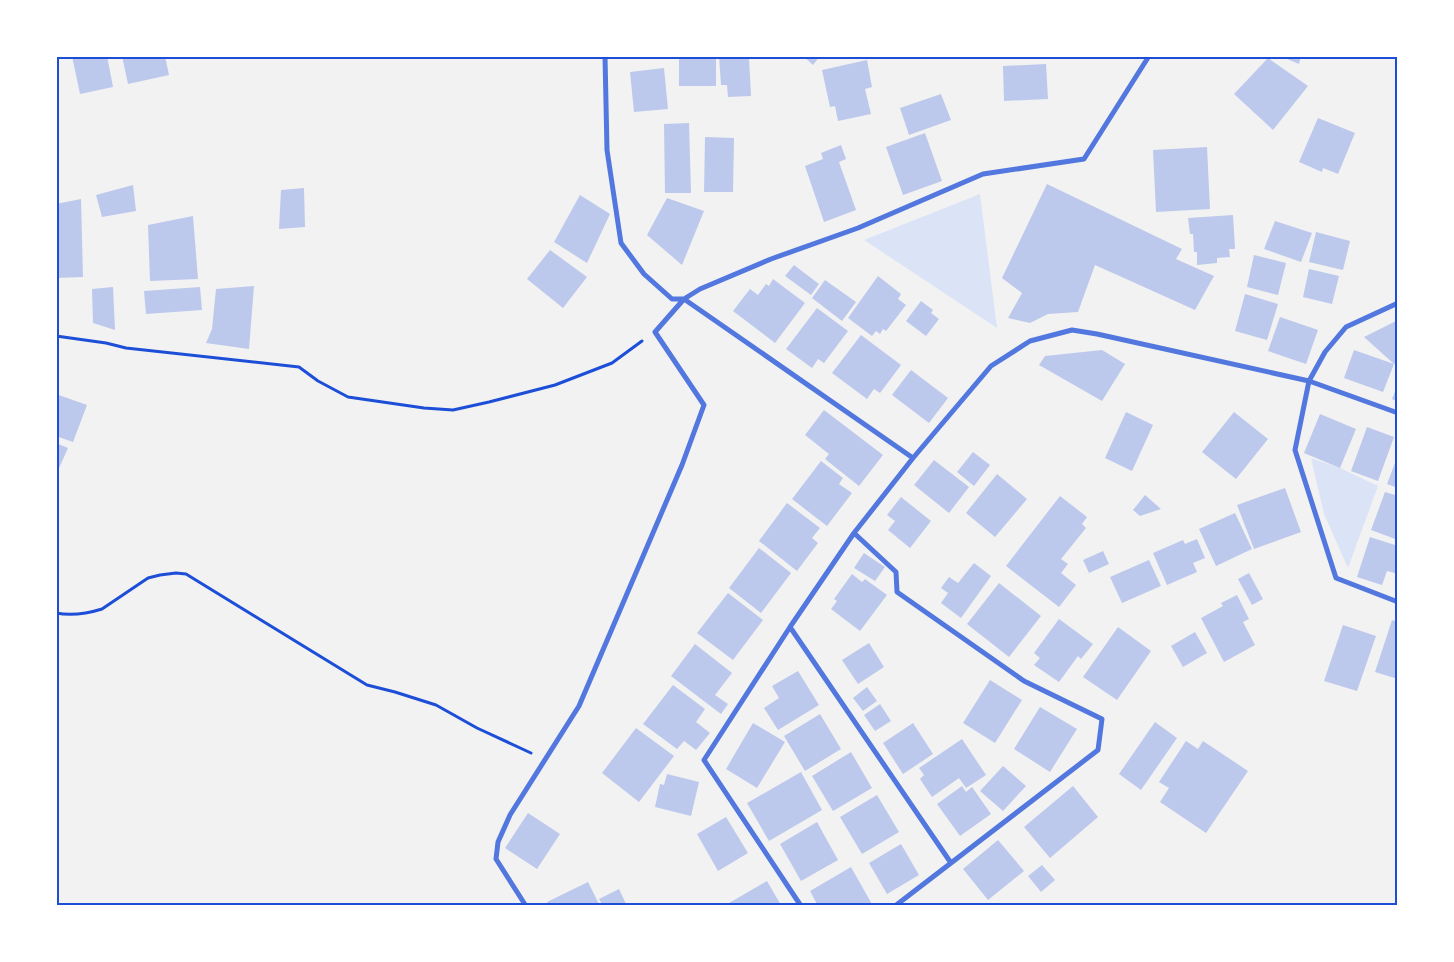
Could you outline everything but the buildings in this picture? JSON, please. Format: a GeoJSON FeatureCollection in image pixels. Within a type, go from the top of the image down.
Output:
{"type":"FeatureCollection","features":[{"type":"Feature","properties":{"kind":"street"},"geometry":{"type":"LineString","coordinates":[[605,56],[607,150],[621,243],[644,274],[672,299],[684,298],[913,458]]}},
{"type":"Feature","properties":{"kind":"street"},"geometry":{"type":"LineString","coordinates":[[526,906],[496,859],[498,842],[510,815],[579,706],[682,464],[704,405],[655,332],[684,298],[700,289],[858,228],[983,174],[1084,159],[1149,56]]}},
{"type":"Feature","properties":{"kind":"street"},"geometry":{"type":"LineString","coordinates":[[1398,303],[1346,327],[1325,352],[1309,381],[1295,450],[1336,578],[1398,602]]}},
{"type":"Feature","properties":{"kind":"street"},"geometry":{"type":"LineString","coordinates":[[801,906],[704,760],[790,627],[854,533],[913,458],[991,366],[1030,341],[1072,330],[1309,381],[1398,413]]}},
{"type":"Feature","properties":{"kind":"street"},"geometry":{"type":"LineString","coordinates":[[854,533],[896,572],[897,592],[1024,681],[1102,719],[1098,750],[895,906]]}},
{"type":"Feature","properties":{"kind":"street"},"geometry":{"type":"LineString","coordinates":[[790,627],[951,863]]}},
{"type":"Feature","properties":{"kind":"path"},"geometry":{"type":"LineString","coordinates":[[56,336],[106,343],[126,348],[299,367],[318,381],[348,397],[424,408],[453,410],[563,382],[612,363],[655,332]]}},
{"type":"Feature","properties":{"kind":"path"},"geometry":{"type":"LineString","coordinates":[[56,613],[72,615],[102,609],[148,578],[176,573],[186,574],[367,685],[436,705],[477,728],[544,761]]}},
{"type":"Feature","properties":{"kind":"shaded area"},"geometry":{"type":"Polygon","coordinates":[[[980,194],[997,328],[864,240],[980,194]]]}},
{"type":"Feature","properties":{"kind":"shaded area"},"geometry":{"type":"Polygon","coordinates":[[[1311,458],[1340,468],[1378,486],[1348,568],[1324,514],[1311,458]]]}}]}
